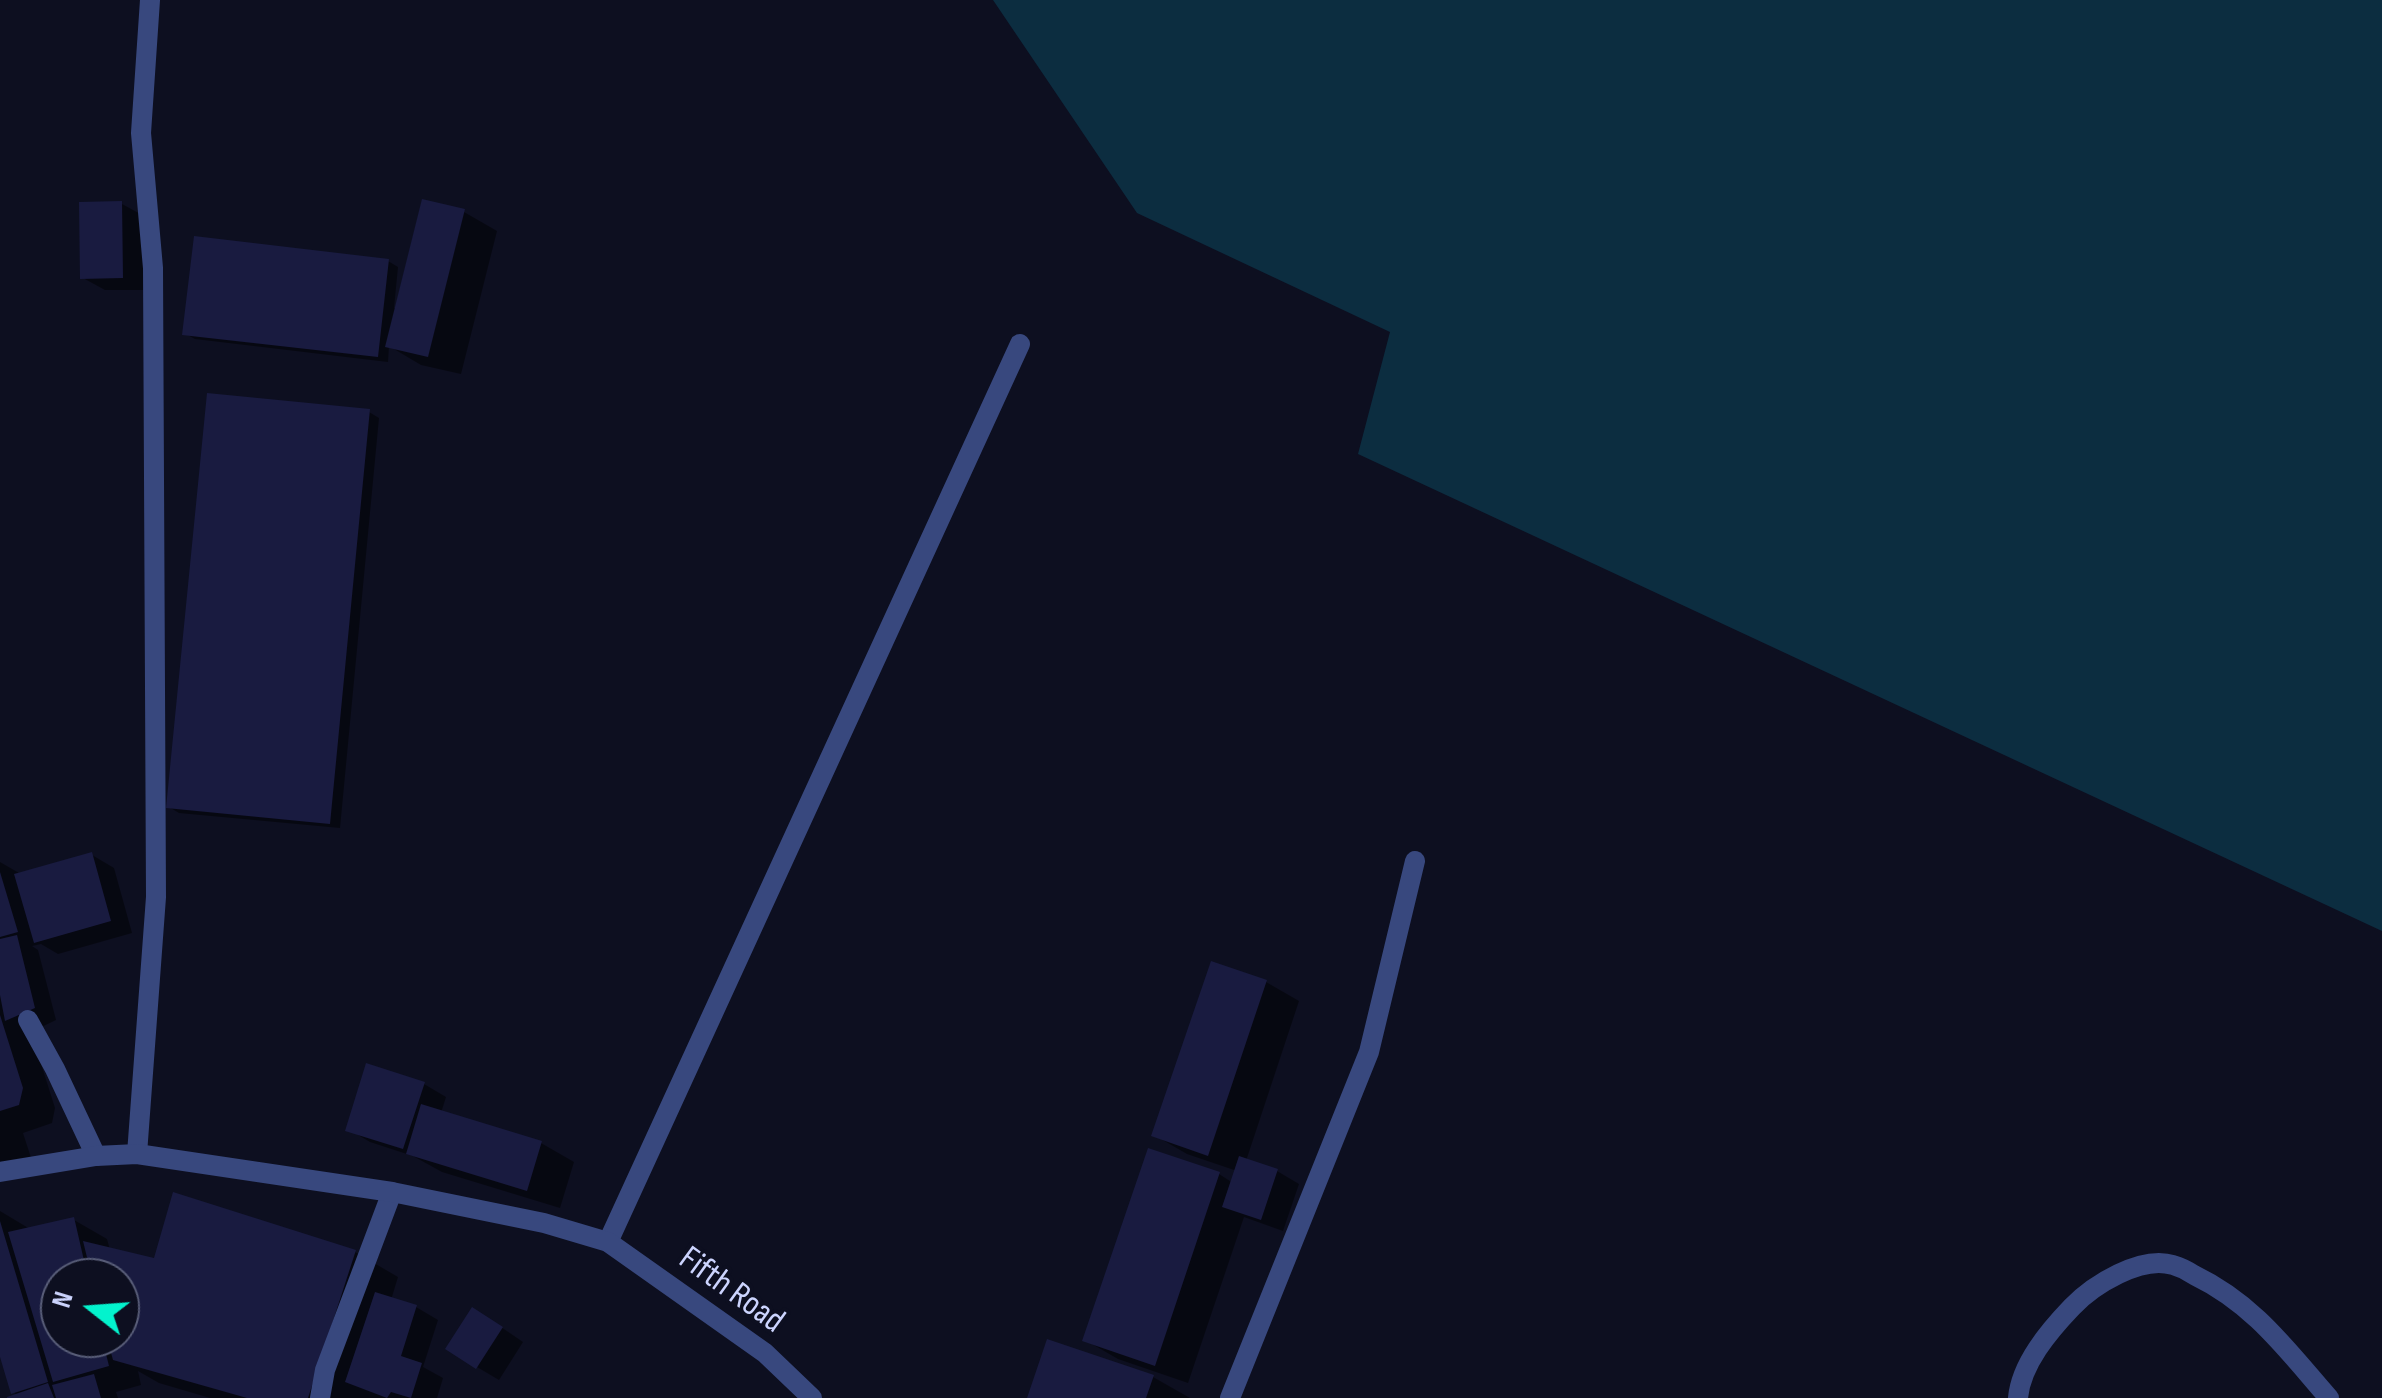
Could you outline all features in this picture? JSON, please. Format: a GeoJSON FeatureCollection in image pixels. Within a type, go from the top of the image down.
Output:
{"type":"FeatureCollection","features":[{"type":"Feature","properties":{"kind":"street"},"geometry":{"type":"LineString","coordinates":[[137,1154],[156,897],[153,268],[141,133],[150,0]]}},
{"type":"Feature","properties":{"kind":"street"},"geometry":{"type":"LineString","coordinates":[[608,1242],[1020,344]]}},
{"type":"Feature","properties":{"kind":"street"},"geometry":{"type":"LineString","coordinates":[[1230,1398],[1369,1052],[1415,861]]}},
{"type":"Feature","properties":{"kind":"street"},"geometry":{"type":"LineString","coordinates":[[28,1020],[96,1156]]}},
{"type":"Feature","properties":{"kind":"street","name":"Fifth Road"},"geometry":{"type":"LineString","coordinates":[[0,1172],[96,1156],[137,1154],[392,1192],[544,1222],[608,1242],[765,1353],[812,1398]]}},
{"type":"Feature","properties":{"kind":"street"},"geometry":{"type":"LineString","coordinates":[[320,1398],[325,1370],[392,1192]]}},
{"type":"Feature","properties":{"kind":"street"},"geometry":{"type":"LineString","coordinates":[[2018,1398],[2020,1383],[2049,1331],[2086,1293],[2131,1267],[2171,1263],[2218,1286],[2254,1313],[2329,1398]]}},
{"type":"Feature","properties":{"kind":"water"},"geometry":{"type":"Polygon","coordinates":[[[993,0],[2382,0],[2382,931],[1358,454],[1390,332],[1137,213],[993,0]]]}},
{"type":"Feature","properties":{"kind":"building"},"geometry":{"type":"Polygon","coordinates":[[[422,199],[465,209],[428,357],[385,347],[422,199]]]}},
{"type":"Feature","properties":{"kind":"building"},"geometry":{"type":"Polygon","coordinates":[[[122,201],[123,278],[80,279],[79,202],[122,201]]]}},
{"type":"Feature","properties":{"kind":"building"},"geometry":{"type":"Polygon","coordinates":[[[194,236],[389,259],[378,357],[182,335],[194,236]]]}},
{"type":"Feature","properties":{"kind":"building"},"geometry":{"type":"Polygon","coordinates":[[[207,393],[370,409],[330,824],[166,808],[207,393]]]}},
{"type":"Feature","properties":{"kind":"building"},"geometry":{"type":"Polygon","coordinates":[[[92,852],[111,921],[34,943],[14,874],[92,852]]]}},
{"type":"Feature","properties":{"kind":"building"},"geometry":{"type":"Polygon","coordinates":[[[0,872],[18,932],[0,937],[0,872]]]}},
{"type":"Feature","properties":{"kind":"building"},"geometry":{"type":"Polygon","coordinates":[[[17,935],[35,1008],[5,1021],[0,995],[0,939],[17,935]]]}},
{"type":"Feature","properties":{"kind":"building"},"geometry":{"type":"Polygon","coordinates":[[[1211,961],[1267,980],[1208,1156],[1151,1136],[1211,961]]]}},
{"type":"Feature","properties":{"kind":"building"},"geometry":{"type":"Polygon","coordinates":[[[0,1015],[23,1088],[19,1105],[0,1111],[0,1015]]]}},
{"type":"Feature","properties":{"kind":"building"},"geometry":{"type":"Polygon","coordinates":[[[366,1063],[425,1082],[403,1149],[345,1131],[366,1063]]]}},
{"type":"Feature","properties":{"kind":"building"},"geometry":{"type":"Polygon","coordinates":[[[421,1104],[542,1141],[527,1191],[406,1154],[421,1104]]]}},
{"type":"Feature","properties":{"kind":"building"},"geometry":{"type":"Polygon","coordinates":[[[1148,1148],[1220,1172],[1155,1366],[1082,1341],[1148,1148]]]}},
{"type":"Feature","properties":{"kind":"building"},"geometry":{"type":"Polygon","coordinates":[[[1239,1156],[1278,1169],[1261,1220],[1222,1207],[1239,1156]]]}},
{"type":"Feature","properties":{"kind":"building"},"geometry":{"type":"Polygon","coordinates":[[[173,1192],[356,1250],[308,1398],[247,1398],[113,1360],[140,1358],[140,1258],[87,1258],[83,1241],[154,1258],[173,1192]]]}},
{"type":"Feature","properties":{"kind":"building"},"geometry":{"type":"Polygon","coordinates":[[[74,1217],[83,1258],[40,1258],[40,1339],[8,1232],[74,1217]]]}},
{"type":"Feature","properties":{"kind":"building"},"geometry":{"type":"Polygon","coordinates":[[[0,1221],[48,1382],[11,1394],[0,1357],[0,1221]]]}},
{"type":"Feature","properties":{"kind":"building"},"geometry":{"type":"Polygon","coordinates":[[[375,1292],[417,1305],[401,1356],[422,1363],[411,1398],[391,1392],[387,1398],[345,1382],[375,1292]]]}},
{"type":"Feature","properties":{"kind":"building"},"geometry":{"type":"Polygon","coordinates":[[[472,1307],[503,1327],[476,1369],[445,1349],[472,1307]]]}},
{"type":"Feature","properties":{"kind":"building"},"geometry":{"type":"Polygon","coordinates":[[[1047,1339],[1154,1375],[1146,1398],[1027,1398],[1047,1339]]]}},
{"type":"Feature","properties":{"kind":"building"},"geometry":{"type":"Polygon","coordinates":[[[46,1358],[107,1358],[109,1366],[53,1382],[46,1358]]]}},
{"type":"Feature","properties":{"kind":"building"},"geometry":{"type":"Polygon","coordinates":[[[94,1374],[101,1398],[56,1398],[52,1385],[94,1374]]]}},
{"type":"Feature","properties":{"kind":"building"},"geometry":{"type":"Polygon","coordinates":[[[48,1383],[54,1398],[7,1398],[7,1397],[48,1383]]]}}]}
